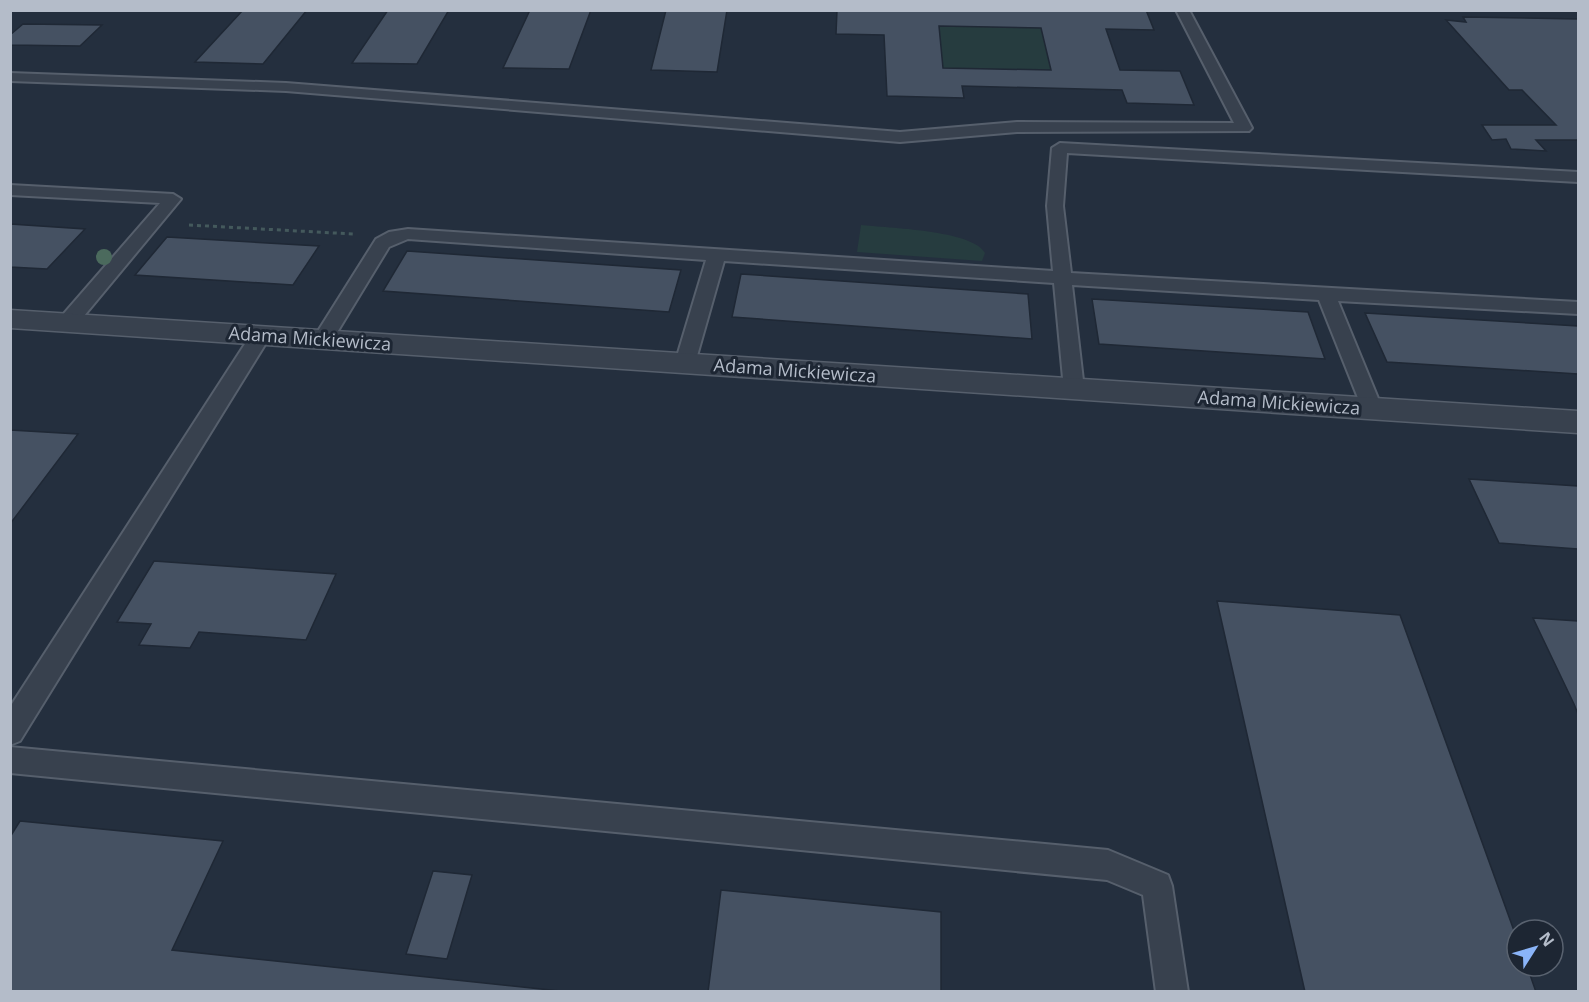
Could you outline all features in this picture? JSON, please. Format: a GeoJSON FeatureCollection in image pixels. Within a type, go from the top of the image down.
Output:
{"type":"FeatureCollection","features":[{"type":"Feature","properties":{"kind":"street","name":"Adama Mickiewicza"},"geometry":{"type":"LineString","coordinates":[[10,319],[1578,422]]}},
{"type":"Feature","properties":{"kind":"lane"},"geometry":{"type":"LineString","coordinates":[[10,77],[286,87],[900,137],[1017,128],[1244,128],[1182,10]]}},
{"type":"Feature","properties":{"kind":"lane"},"geometry":{"type":"LineString","coordinates":[[1074,389],[1055,206],[1060,148],[1578,177]]}},
{"type":"Feature","properties":{"kind":"lane"},"geometry":{"type":"LineString","coordinates":[[10,190],[172,200],[67,322]]}},
{"type":"Feature","properties":{"kind":"lane"},"geometry":{"type":"LineString","coordinates":[[323,339],[382,243],[395,236],[408,234],[1063,278],[1578,308]]}},
{"type":"Feature","properties":{"kind":"lane"},"geometry":{"type":"LineString","coordinates":[[685,363],[717,254]]}},
{"type":"Feature","properties":{"kind":"lane"},"geometry":{"type":"LineString","coordinates":[[1326,294],[1372,408]]}},
{"type":"Feature","properties":{"kind":"lane"},"geometry":{"type":"LineString","coordinates":[[10,732],[261,335]]}},
{"type":"Feature","properties":{"kind":"lane"},"geometry":{"type":"LineString","coordinates":[[10,760],[1108,865],[1157,886],[1172,992]]}},
{"type":"Feature","properties":{"kind":"path"},"geometry":{"type":"LineString","coordinates":[[153,223],[395,236]]}},
{"type":"Feature","properties":{"kind":"green space"},"geometry":{"type":"Polygon","coordinates":[[[939,26],[1041,28],[1051,70],[943,68],[939,26]]]}},
{"type":"Feature","properties":{"kind":"green space"},"geometry":{"type":"Polygon","coordinates":[[[861,225],[947,235],[977,245],[985,253],[982,261],[857,252],[861,225]]]}},
{"type":"Feature","properties":{"kind":"building"},"geometry":{"type":"Polygon","coordinates":[[[243,10],[307,10],[263,64],[195,62],[243,10]]]}},
{"type":"Feature","properties":{"kind":"building"},"geometry":{"type":"Polygon","coordinates":[[[388,10],[449,10],[417,64],[352,63],[388,10]]]}},
{"type":"Feature","properties":{"kind":"building"},"geometry":{"type":"Polygon","coordinates":[[[530,10],[591,10],[569,69],[503,68],[530,10]]]}},
{"type":"Feature","properties":{"kind":"building"},"geometry":{"type":"Polygon","coordinates":[[[666,10],[727,10],[717,72],[651,70],[666,10]]]}},
{"type":"Feature","properties":{"kind":"building"},"geometry":{"type":"Polygon","coordinates":[[[837,10],[1146,10],[1154,30],[1106,29],[1120,70],[1180,71],[1194,105],[1127,103],[1122,90],[962,86],[964,98],[887,96],[884,35],[836,34],[837,10]],[[939,26],[943,68],[1051,70],[1041,28],[939,26]]]}},
{"type":"Feature","properties":{"kind":"building"},"geometry":{"type":"Polygon","coordinates":[[[1463,17],[1578,19],[1578,140],[1536,140],[1546,151],[1511,149],[1506,139],[1492,140],[1482,125],[1556,125],[1522,90],[1509,90],[1446,20],[1466,22],[1463,17]]]}},
{"type":"Feature","properties":{"kind":"building"},"geometry":{"type":"Polygon","coordinates":[[[23,24],[102,25],[80,46],[10,45],[10,35],[23,24]]]}},
{"type":"Feature","properties":{"kind":"building"},"geometry":{"type":"Polygon","coordinates":[[[10,224],[85,229],[47,269],[10,267],[10,224]]]}},
{"type":"Feature","properties":{"kind":"building"},"geometry":{"type":"Polygon","coordinates":[[[167,237],[319,246],[293,285],[135,275],[167,237]]]}},
{"type":"Feature","properties":{"kind":"building"},"geometry":{"type":"Polygon","coordinates":[[[407,251],[681,270],[669,312],[383,291],[407,251]]]}},
{"type":"Feature","properties":{"kind":"building"},"geometry":{"type":"Polygon","coordinates":[[[741,274],[1028,294],[1032,339],[732,317],[741,274]]]}},
{"type":"Feature","properties":{"kind":"building"},"geometry":{"type":"Polygon","coordinates":[[[1092,299],[1308,312],[1325,359],[1099,344],[1092,299]]]}},
{"type":"Feature","properties":{"kind":"building"},"geometry":{"type":"Polygon","coordinates":[[[1365,313],[1578,326],[1578,374],[1387,362],[1365,313]]]}},
{"type":"Feature","properties":{"kind":"building"},"geometry":{"type":"Polygon","coordinates":[[[10,430],[78,434],[10,524],[10,430]]]}},
{"type":"Feature","properties":{"kind":"building"},"geometry":{"type":"Polygon","coordinates":[[[1469,479],[1578,486],[1578,549],[1499,543],[1469,479]]]}},
{"type":"Feature","properties":{"kind":"building"},"geometry":{"type":"Polygon","coordinates":[[[154,561],[336,574],[306,640],[199,632],[190,648],[139,645],[151,624],[117,622],[154,561]]]}},
{"type":"Feature","properties":{"kind":"building"},"geometry":{"type":"Polygon","coordinates":[[[1217,601],[1400,615],[1509,918],[1505,918],[1505,978],[1531,978],[1536,992],[1305,992],[1217,601]]]}},
{"type":"Feature","properties":{"kind":"building"},"geometry":{"type":"Polygon","coordinates":[[[1533,618],[1578,621],[1578,714],[1574,704],[1533,618]]]}},
{"type":"Feature","properties":{"kind":"building"},"geometry":{"type":"Polygon","coordinates":[[[20,821],[223,841],[172,950],[569,992],[10,992],[10,837],[20,821]]]}},
{"type":"Feature","properties":{"kind":"building"},"geometry":{"type":"Polygon","coordinates":[[[433,871],[472,875],[447,959],[406,954],[433,871]]]}},
{"type":"Feature","properties":{"kind":"building"},"geometry":{"type":"Polygon","coordinates":[[[721,890],[941,912],[941,992],[708,992],[721,890]]]}}]}
